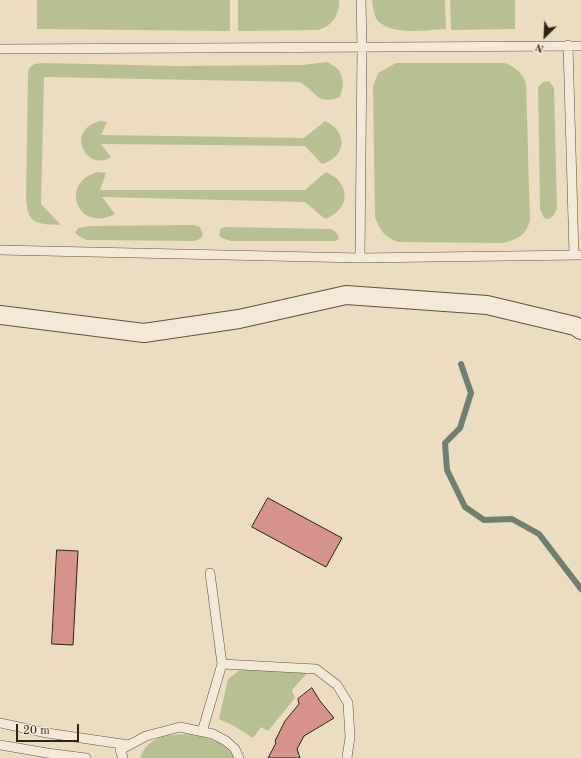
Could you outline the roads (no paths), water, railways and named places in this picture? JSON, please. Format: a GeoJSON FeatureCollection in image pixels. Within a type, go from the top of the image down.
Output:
{"type":"FeatureCollection","features":[{"type":"Feature","properties":{"kind":"street"},"geometry":{"type":"LineString","coordinates":[[0,315],[144,333],[239,319],[346,295],[486,305],[575,326],[581,330]]}},
{"type":"Feature","properties":{"kind":"lane"},"geometry":{"type":"LineString","coordinates":[[360,258],[361,0]]}},
{"type":"Feature","properties":{"kind":"lane"},"geometry":{"type":"LineString","coordinates":[[0,250],[360,258],[578,255],[568,45]]}},
{"type":"Feature","properties":{"kind":"lane"},"geometry":{"type":"LineString","coordinates":[[0,49],[581,46]]}},
{"type":"Feature","properties":{"kind":"lane"},"geometry":{"type":"LineString","coordinates":[[202,732],[222,664],[210,573]]}},
{"type":"Feature","properties":{"kind":"lane"},"geometry":{"type":"LineString","coordinates":[[222,664],[316,669],[337,685],[348,703],[350,737],[347,758]]}},
{"type":"Feature","properties":{"kind":"lane"},"geometry":{"type":"LineString","coordinates":[[0,723],[47,733],[130,745]]}},
{"type":"Feature","properties":{"kind":"lane"},"geometry":{"type":"LineString","coordinates":[[123,758],[120,750],[146,736],[180,727],[213,734],[226,740],[235,749],[239,758]]}},
{"type":"Feature","properties":{"kind":"lane"},"geometry":{"type":"LineString","coordinates":[[0,745],[86,758]]}},
{"type":"Feature","properties":{"kind":"waterway"},"geometry":{"type":"LineString","coordinates":[[461,364],[471,393],[460,428],[445,443],[447,470],[465,507],[484,520],[512,519],[539,534],[581,589]]}}]}
